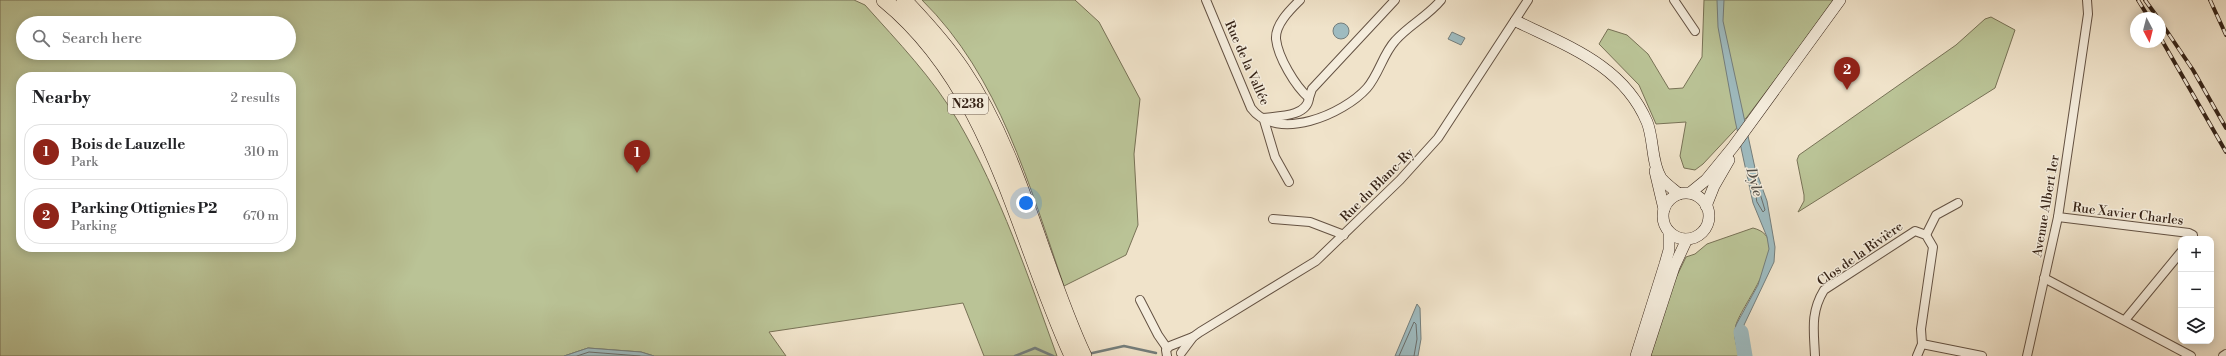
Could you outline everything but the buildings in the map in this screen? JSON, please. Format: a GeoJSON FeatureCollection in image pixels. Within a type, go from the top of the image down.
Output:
{"type":"FeatureCollection","features":[{"type":"Feature","properties":{"kind":"highway","name":"N238"},"geometry":{"type":"LineString","coordinates":[[884,0],[921,36],[953,78],[990,147],[1027,225],[1084,356]]}},
{"type":"Feature","properties":{"kind":"highway","name":"N238"},"geometry":{"type":"LineString","coordinates":[[904,0],[945,45],[976,94],[1000,142],[1027,225],[1049,303],[1072,356]]}},
{"type":"Feature","properties":{"kind":"main road"},"geometry":{"type":"LineString","coordinates":[[1664,209],[1671,198],[1685,194],[1706,180],[1733,147],[1840,0]]}},
{"type":"Feature","properties":{"kind":"main road"},"geometry":{"type":"LineString","coordinates":[[1516,21],[1589,58],[1608,70],[1631,94],[1646,121],[1662,179],[1685,194],[1701,199],[1706,206],[1709,216],[1705,229],[1698,235],[1687,239],[1677,237],[1669,232]]}},
{"type":"Feature","properties":{"kind":"main road"},"geometry":{"type":"LineString","coordinates":[[1706,206],[1714,186],[1732,156],[1733,147]]}},
{"type":"Feature","properties":{"kind":"main road"},"geometry":{"type":"LineString","coordinates":[[1636,356],[1669,250],[1669,232],[1663,220],[1664,209],[1655,178],[1656,161]]}},
{"type":"Feature","properties":{"kind":"main road"},"geometry":{"type":"LineString","coordinates":[[1645,356],[1674,267],[1687,239]]}},
{"type":"Feature","properties":{"kind":"street","name":"Rue de la Vallée"},"geometry":{"type":"LineString","coordinates":[[1206,0],[1251,108],[1263,119],[1282,123],[1324,117],[1343,108],[1370,83],[1390,48],[1398,38],[1427,14],[1441,0]]}},
{"type":"Feature","properties":{"kind":"street"},"geometry":{"type":"LineString","coordinates":[[1300,0],[1281,22],[1276,38],[1282,56],[1298,89],[1309,98]]}},
{"type":"Feature","properties":{"kind":"street"},"geometry":{"type":"LineString","coordinates":[[1289,182],[1275,158],[1263,119],[1301,111],[1308,102],[1312,90],[1395,0]]}},
{"type":"Feature","properties":{"kind":"street","name":"Rue du Blanc-Ry"},"geometry":{"type":"LineString","coordinates":[[1140,300],[1158,335],[1165,353],[1176,344],[1193,337],[1312,264],[1344,235],[1431,147],[1516,21],[1528,0]]}},
{"type":"Feature","properties":{"kind":"street"},"geometry":{"type":"LineString","coordinates":[[1674,0],[1695,31]]}},
{"type":"Feature","properties":{"kind":"street","name":"Avenue Albert 1er"},"geometry":{"type":"LineString","coordinates":[[2027,356],[2058,217],[2088,14],[2087,0]]}},
{"type":"Feature","properties":{"kind":"street"},"geometry":{"type":"LineString","coordinates":[[1917,356],[1922,344],[1922,329],[1933,247],[1926,235],[1936,215],[1958,203]]}},
{"type":"Feature","properties":{"kind":"street","name":"Rue Xavier Charles"},"geometry":{"type":"LineString","coordinates":[[2058,217],[2189,234],[2191,236]]}},
{"type":"Feature","properties":{"kind":"street"},"geometry":{"type":"LineString","coordinates":[[1273,219],[1310,222],[1344,235]]}},
{"type":"Feature","properties":{"kind":"street","name":"Clos de la Rivière"},"geometry":{"type":"LineString","coordinates":[[1815,356],[1814,314],[1818,300],[1824,290],[1915,231],[1926,235]]}},
{"type":"Feature","properties":{"kind":"street"},"geometry":{"type":"LineString","coordinates":[[2125,320],[2178,256]]}},
{"type":"Feature","properties":{"kind":"street"},"geometry":{"type":"LineString","coordinates":[[2044,278],[2191,356]]}},
{"type":"Feature","properties":{"kind":"street","name":"Rue du Blanc-Ry"},"geometry":{"type":"LineString","coordinates":[[1180,354],[1193,337]]}},
{"type":"Feature","properties":{"kind":"street","name":"Rue du Blanc-Ry"},"geometry":{"type":"LineString","coordinates":[[1176,344],[1180,354]]}},
{"type":"Feature","properties":{"kind":"street"},"geometry":{"type":"LineString","coordinates":[[1922,344],[1982,356]]}},
{"type":"Feature","properties":{"kind":"green space"},"geometry":{"type":"Polygon","coordinates":[[[0,0],[854,0],[865,5],[914,61],[938,90],[958,121],[988,178],[1001,207],[1057,356],[984,356],[963,303],[769,332],[786,356],[654,356],[641,352],[588,348],[564,356],[0,356],[0,0]]]}},
{"type":"Feature","properties":{"kind":"green space"},"geometry":{"type":"Polygon","coordinates":[[[922,0],[1075,0],[1099,22],[1140,99],[1134,154],[1138,225],[1126,255],[1064,286],[1024,171],[992,98],[972,63],[949,30],[922,0]]]}},
{"type":"Feature","properties":{"kind":"green space"},"geometry":{"type":"Polygon","coordinates":[[[1704,0],[1835,0],[1747,117],[1703,164],[1695,170],[1684,168],[1680,156],[1686,122],[1656,124],[1639,85],[1599,44],[1608,29],[1627,35],[1648,54],[1669,89],[1683,88],[1702,57],[1704,0]]]}},
{"type":"Feature","properties":{"kind":"green space"},"geometry":{"type":"Polygon","coordinates":[[[1991,17],[2015,30],[1995,88],[1798,212],[1804,201],[1797,160],[1799,155],[1956,45],[1985,19],[1991,17]]]}},
{"type":"Feature","properties":{"kind":"green space"},"geometry":{"type":"Polygon","coordinates":[[[1753,228],[1765,235],[1770,245],[1768,258],[1763,273],[1736,325],[1735,337],[1739,356],[1649,356],[1672,286],[1686,257],[1695,254],[1707,244],[1753,228]]]}},
{"type":"Feature","properties":{"kind":"water","name":"Dyle"},"geometry":{"type":"Polygon","coordinates":[[[1717,0],[1724,0],[1723,21],[1755,168],[1767,201],[1775,247],[1774,262],[1744,325],[1742,340],[1744,356],[1739,356],[1735,338],[1736,325],[1758,285],[1769,249],[1767,237],[1753,203],[1735,120],[1718,27],[1717,0]]]}},
{"type":"Feature","properties":{"kind":"water"},"geometry":{"type":"Polygon","coordinates":[[[1341,23],[1347,25],[1349,31],[1347,37],[1341,39],[1335,37],[1333,31],[1335,25],[1341,23]]]}},
{"type":"Feature","properties":{"kind":"water"},"geometry":{"type":"Polygon","coordinates":[[[1452,32],[1465,38],[1461,45],[1448,39],[1452,32]]]}},
{"type":"Feature","properties":{"kind":"water"},"geometry":{"type":"Polygon","coordinates":[[[1417,304],[1420,308],[1421,339],[1418,356],[1395,356],[1417,304]]]}},
{"type":"Feature","properties":{"kind":"water"},"geometry":{"type":"Polygon","coordinates":[[[588,348],[641,352],[654,356],[564,356],[588,348]]]}},
{"type":"Feature","properties":{"kind":"waterway","name":"Dyle"},"geometry":{"type":"LineString","coordinates":[[1741,332],[1745,356]]}},
{"type":"Feature","properties":{"kind":"waterway"},"geometry":{"type":"LineString","coordinates":[[1088,354],[1124,346],[1156,353]]}},
{"type":"Feature","properties":{"kind":"waterway"},"geometry":{"type":"LineString","coordinates":[[1015,356],[1035,348],[1053,356]]}},
{"type":"Feature","properties":{"kind":"railway"},"geometry":{"type":"LineString","coordinates":[[2138,0],[2145,12]]}},
{"type":"Feature","properties":{"kind":"railway"},"geometry":{"type":"LineString","coordinates":[[2145,0],[2154,12]]}},
{"type":"Feature","properties":{"kind":"railway"},"geometry":{"type":"LineString","coordinates":[[2210,0],[2226,35]]}},
{"type":"Feature","properties":{"kind":"railway"},"geometry":{"type":"LineString","coordinates":[[2166,30],[2193,70],[2226,128]]}},
{"type":"Feature","properties":{"kind":"railway"},"geometry":{"type":"LineString","coordinates":[[2166,47],[2226,152]]}},
{"type":"Feature","properties":{"kind":"place","name":"Parking Ottignies P2"},"geometry":{"type":"Point","coordinates":[1847,90]}},
{"type":"Feature","properties":{"kind":"place","name":"Bois de Lauzelle"},"geometry":{"type":"Point","coordinates":[637,173]}}]}
